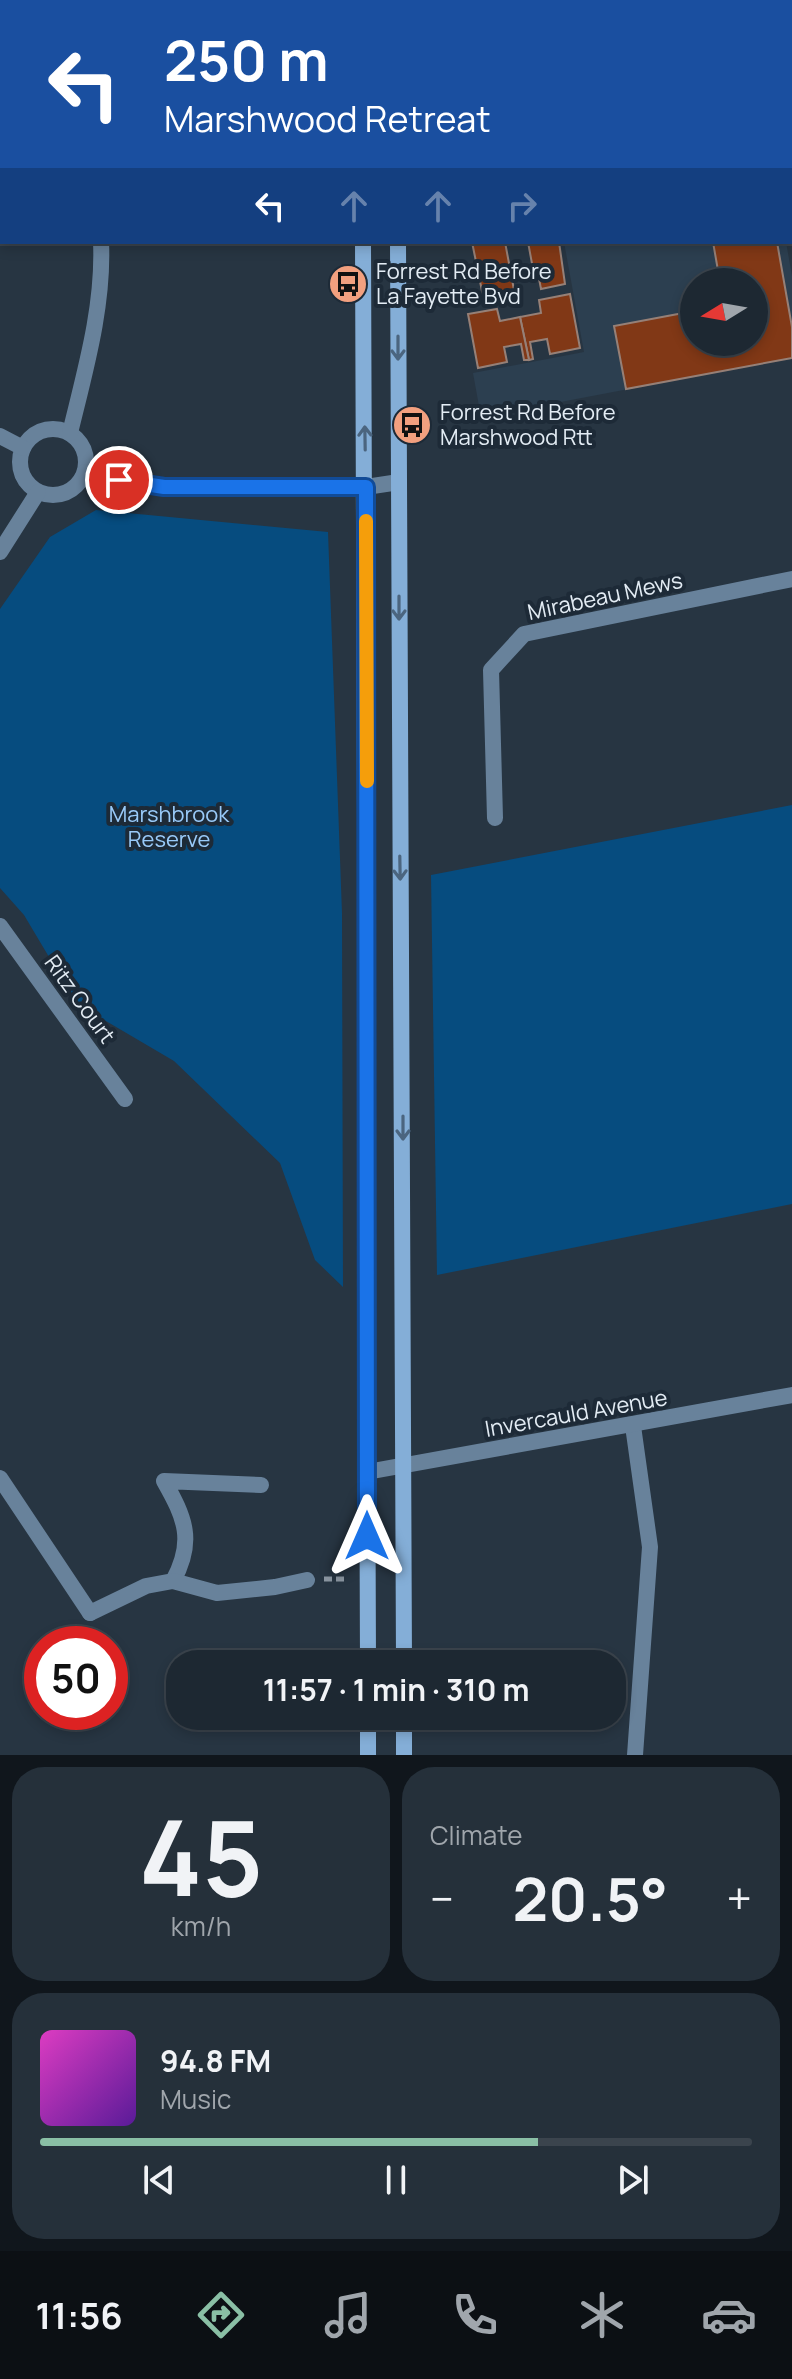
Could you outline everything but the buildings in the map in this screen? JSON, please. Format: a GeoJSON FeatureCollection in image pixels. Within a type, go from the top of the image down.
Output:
{"type":"FeatureCollection","features":[{"type":"Feature","properties":{"kind":"main road"},"geometry":{"type":"LineString","coordinates":[[363,244],[368,1650]]}},
{"type":"Feature","properties":{"kind":"main road"},"geometry":{"type":"LineString","coordinates":[[398,244],[404,1650]]}},
{"type":"Feature","properties":{"kind":"main road"},"geometry":{"type":"LineString","coordinates":[[368,1730],[368,1755]]}},
{"type":"Feature","properties":{"kind":"main road"},"geometry":{"type":"LineString","coordinates":[[404,1730],[404,1755]]}},
{"type":"Feature","properties":{"kind":"street"},"geometry":{"type":"LineString","coordinates":[[70,433],[87,366],[103,275],[101,244]]}},
{"type":"Feature","properties":{"kind":"street"},"geometry":{"type":"LineString","coordinates":[[59,429],[70,433],[84,450],[85,472],[71,490],[49,495],[38,492],[23,477],[20,468],[23,448],[38,432],[59,429]]}},
{"type":"Feature","properties":{"kind":"street"},"geometry":{"type":"LineString","coordinates":[[0,436],[23,448]]}},
{"type":"Feature","properties":{"kind":"street"},"geometry":{"type":"LineString","coordinates":[[85,472],[164,487],[366,487],[399,482]]}},
{"type":"Feature","properties":{"kind":"street"},"geometry":{"type":"LineString","coordinates":[[0,552],[38,492]]}},
{"type":"Feature","properties":{"kind":"street","name":"Mirabeau Mews"},"geometry":{"type":"LineString","coordinates":[[495,818],[491,670],[524,634],[792,579]]}},
{"type":"Feature","properties":{"kind":"street","name":"Ritz Court"},"geometry":{"type":"LineString","coordinates":[[0,926],[125,1099]]}},
{"type":"Feature","properties":{"kind":"street","name":"Invercauld Avenue"},"geometry":{"type":"LineString","coordinates":[[367,1472],[792,1395]]}},
{"type":"Feature","properties":{"kind":"street"},"geometry":{"type":"LineString","coordinates":[[633,1426],[650,1547],[635,1755]]}},
{"type":"Feature","properties":{"kind":"street"},"geometry":{"type":"LineString","coordinates":[[0,1478],[90,1613],[146,1586],[173,1581],[217,1593],[307,1580]]}},
{"type":"Feature","properties":{"kind":"street"},"geometry":{"type":"LineString","coordinates":[[173,1581],[183,1563],[187,1535],[176,1502],[164,1481],[261,1485]]}},
{"type":"Feature","properties":{"kind":"shaded area"},"geometry":{"type":"Polygon","coordinates":[[[564,244],[786,244],[792,276],[792,358],[481,417],[473,373],[584,352],[564,244]]]}},
{"type":"Feature","properties":{"kind":"green space","name":"Marshbrook Reserve"},"geometry":{"type":"Polygon","coordinates":[[[96,510],[328,532],[342,913],[343,1287],[315,1260],[280,1163],[174,1061],[77,1004],[24,915],[0,888],[0,609],[50,537],[96,510]]]}},
{"type":"Feature","properties":{"kind":"green space"},"geometry":{"type":"Polygon","coordinates":[[[792,805],[792,1204],[437,1275],[431,875],[792,805]]]}},
{"type":"Feature","properties":{"kind":"slow traffic"},"geometry":{"type":"LineString","coordinates":[[366,521],[367,781]]}},
{"type":"Feature","properties":{"kind":"place","name":"Forrest Rd Before La Fayette Bvd"},"geometry":{"type":"Point","coordinates":[348,284]}},
{"type":"Feature","properties":{"kind":"place","name":"Forrest Rd Before Marshwood Rtt"},"geometry":{"type":"Point","coordinates":[412,425]}},
{"type":"Feature","properties":{"kind":"route"},"geometry":{"type":"LineString","coordinates":[[119,480],[164,487],[366,487],[367,1536]]}}]}
